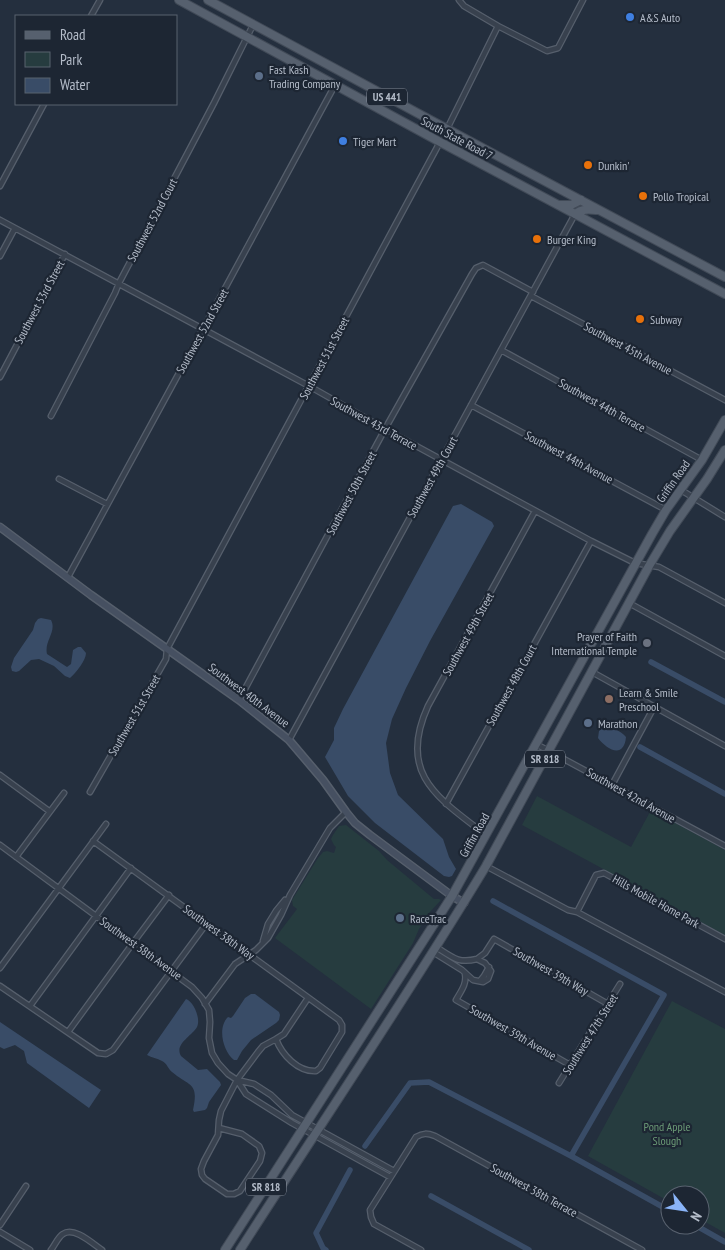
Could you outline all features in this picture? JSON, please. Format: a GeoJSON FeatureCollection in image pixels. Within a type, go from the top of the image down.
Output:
{"type":"FeatureCollection","features":[{"type":"Feature","properties":{"kind":"main road","name":"South State Road 7"},"geometry":{"type":"LineString","coordinates":[[179,0],[725,294]]}},
{"type":"Feature","properties":{"kind":"main road","name":"South State Road 7"},"geometry":{"type":"LineString","coordinates":[[208,0],[447,130],[725,277]]}},
{"type":"Feature","properties":{"kind":"main road"},"geometry":{"type":"LineString","coordinates":[[558,205],[571,205],[581,200]]}},
{"type":"Feature","properties":{"kind":"main road"},"geometry":{"type":"LineString","coordinates":[[575,214],[586,209],[600,210]]}},
{"type":"Feature","properties":{"kind":"main road","name":"Griffin Road"},"geometry":{"type":"LineString","coordinates":[[225,1250],[452,896],[635,563],[666,510],[702,460],[725,420]]}},
{"type":"Feature","properties":{"kind":"main road","name":"Griffin Road"},"geometry":{"type":"LineString","coordinates":[[240,1250],[464,903],[649,566],[670,531],[725,450]]}},
{"type":"Feature","properties":{"kind":"street"},"geometry":{"type":"LineString","coordinates":[[92,15],[100,0]]}},
{"type":"Feature","properties":{"kind":"street"},"geometry":{"type":"LineString","coordinates":[[459,0],[464,6],[498,26],[546,51],[558,48],[583,0]]}},
{"type":"Feature","properties":{"kind":"street","name":"Southwest 52nd Court"},"geometry":{"type":"LineString","coordinates":[[51,416],[254,24]]}},
{"type":"Feature","properties":{"kind":"street","name":"Southwest 51st Street"},"geometry":{"type":"LineString","coordinates":[[90,792],[166,659],[167,649],[447,130],[498,26]]}},
{"type":"Feature","properties":{"kind":"street","name":"Southwest 52nd Street"},"geometry":{"type":"LineString","coordinates":[[68,577],[335,85]]}},
{"type":"Feature","properties":{"kind":"street"},"geometry":{"type":"LineString","coordinates":[[0,186],[43,105]]}},
{"type":"Feature","properties":{"kind":"street","name":"Southwest 49th Court"},"geometry":{"type":"LineString","coordinates":[[289,740],[575,214]]}},
{"type":"Feature","properties":{"kind":"street","name":"Southwest 43rd Terrace"},"geometry":{"type":"LineString","coordinates":[[0,220],[309,386],[385,430],[591,541],[635,563],[659,567],[725,603]]}},
{"type":"Feature","properties":{"kind":"street"},"geometry":{"type":"LineString","coordinates":[[0,256],[15,228]]}},
{"type":"Feature","properties":{"kind":"street","name":"Southwest 53rd Street"},"geometry":{"type":"LineString","coordinates":[[0,377],[65,254]]}},
{"type":"Feature","properties":{"kind":"street","name":"Southwest 45th Avenue"},"geometry":{"type":"LineString","coordinates":[[483,265],[725,400]]}},
{"type":"Feature","properties":{"kind":"street","name":"Southwest 50th Street"},"geometry":{"type":"LineString","coordinates":[[239,700],[472,274],[476,268],[483,265]]}},
{"type":"Feature","properties":{"kind":"street","name":"Southwest 44th Terrace"},"geometry":{"type":"LineString","coordinates":[[501,350],[702,460]]}},
{"type":"Feature","properties":{"kind":"street","name":"Southwest 44th Avenue"},"geometry":{"type":"LineString","coordinates":[[471,405],[666,510]]}},
{"type":"Feature","properties":{"kind":"street"},"geometry":{"type":"LineString","coordinates":[[59,479],[107,504]]}},
{"type":"Feature","properties":{"kind":"street"},"geometry":{"type":"LineString","coordinates":[[681,490],[725,517]]}},
{"type":"Feature","properties":{"kind":"street","name":"Southwest 49th Street"},"geometry":{"type":"LineString","coordinates":[[446,804],[431,788],[418,762],[417,743],[422,720],[535,511]]}},
{"type":"Feature","properties":{"kind":"street","name":"Southwest 40th Avenue"},"geometry":{"type":"LineString","coordinates":[[0,527],[239,700],[289,740],[356,822],[370,835],[464,903]]}},
{"type":"Feature","properties":{"kind":"street","name":"Southwest 48th Court"},"geometry":{"type":"LineString","coordinates":[[446,804],[591,541]]}},
{"type":"Feature","properties":{"kind":"street"},"geometry":{"type":"LineString","coordinates":[[629,603],[725,656]]}},
{"type":"Feature","properties":{"kind":"street"},"geometry":{"type":"LineString","coordinates":[[592,672],[725,746]]}},
{"type":"Feature","properties":{"kind":"street"},"geometry":{"type":"LineString","coordinates":[[612,785],[654,707]]}},
{"type":"Feature","properties":{"kind":"street","name":"Southwest 42nd Avenue"},"geometry":{"type":"LineString","coordinates":[[536,744],[725,846]]}},
{"type":"Feature","properties":{"kind":"street"},"geometry":{"type":"LineString","coordinates":[[0,775],[50,811]]}},
{"type":"Feature","properties":{"kind":"street"},"geometry":{"type":"LineString","coordinates":[[16,857],[64,793]]}},
{"type":"Feature","properties":{"kind":"street"},"geometry":{"type":"LineString","coordinates":[[446,804],[486,835]]}},
{"type":"Feature","properties":{"kind":"street"},"geometry":{"type":"LineString","coordinates":[[205,1004],[234,964],[257,949],[268,938],[290,895],[330,828],[346,812]]}},
{"type":"Feature","properties":{"kind":"street"},"geometry":{"type":"LineString","coordinates":[[0,968],[106,824]]}},
{"type":"Feature","properties":{"kind":"street","name":"Southwest 38th Way"},"geometry":{"type":"LineString","coordinates":[[93,841],[250,954],[339,1020],[342,1025],[342,1032],[320,1068],[316,1071],[306,1070],[291,1061],[278,1046],[276,1039]]}},
{"type":"Feature","properties":{"kind":"street","name":"Southwest 38th Avenue"},"geometry":{"type":"LineString","coordinates":[[0,845],[192,987],[202,998],[209,1010],[209,1038],[212,1053],[218,1063],[228,1074],[237,1080],[254,1084],[271,1095],[305,1126]]}},
{"type":"Feature","properties":{"kind":"street"},"geometry":{"type":"LineString","coordinates":[[486,866],[568,910],[577,912],[725,992]]}},
{"type":"Feature","properties":{"kind":"street"},"geometry":{"type":"LineString","coordinates":[[30,1006],[131,868]]}},
{"type":"Feature","properties":{"kind":"street","name":"Hills Mobile Home Park"},"geometry":{"type":"LineString","coordinates":[[577,912],[596,875],[604,873],[725,939]]}},
{"type":"Feature","properties":{"kind":"street"},"geometry":{"type":"LineString","coordinates":[[68,1032],[169,895]]}},
{"type":"Feature","properties":{"kind":"street"},"geometry":{"type":"LineString","coordinates":[[0,986],[98,1053],[106,1054],[113,1050],[207,923]]}},
{"type":"Feature","properties":{"kind":"street","name":"Southwest 39th Way"},"geometry":{"type":"LineString","coordinates":[[485,953],[494,939],[608,1004]]}},
{"type":"Feature","properties":{"kind":"street"},"geometry":{"type":"LineString","coordinates":[[435,950],[460,961],[468,962],[477,959],[485,953],[487,965],[491,971],[488,979],[486,981],[473,980],[435,950]]}},
{"type":"Feature","properties":{"kind":"street"},"geometry":{"type":"LineString","coordinates":[[477,959],[487,965]]}},
{"type":"Feature","properties":{"kind":"street"},"geometry":{"type":"LineString","coordinates":[[465,985],[466,974]]}},
{"type":"Feature","properties":{"kind":"street"},"geometry":{"type":"LineString","coordinates":[[465,985],[473,980]]}},
{"type":"Feature","properties":{"kind":"street","name":"Southwest 47th Street"},"geometry":{"type":"LineString","coordinates":[[559,1083],[620,984]]}},
{"type":"Feature","properties":{"kind":"street","name":"Southwest 39th Avenue"},"geometry":{"type":"LineString","coordinates":[[465,985],[456,1000],[570,1065]]}},
{"type":"Feature","properties":{"kind":"street"},"geometry":{"type":"LineString","coordinates":[[219,1128],[242,1134],[259,1146],[262,1153],[260,1161],[240,1192],[234,1194],[227,1194],[205,1179],[201,1169],[216,1139],[221,1111],[237,1080],[263,1046],[284,1034],[308,998]]}},
{"type":"Feature","properties":{"kind":"street","name":"Southwest 38th Avenue"},"geometry":{"type":"LineString","coordinates":[[237,1080],[246,1094],[305,1126],[390,1177]]}},
{"type":"Feature","properties":{"kind":"street","name":"Southwest 38th Avenue"},"geometry":{"type":"LineString","coordinates":[[316,1133],[394,1171]]}},
{"type":"Feature","properties":{"kind":"street","name":"Southwest 38th Terrace"},"geometry":{"type":"LineString","coordinates":[[394,1171],[416,1137],[424,1134],[435,1136],[642,1250]]}},
{"type":"Feature","properties":{"kind":"street"},"geometry":{"type":"LineString","coordinates":[[394,1171],[370,1210],[371,1217],[374,1224],[421,1250]]}},
{"type":"Feature","properties":{"kind":"street"},"geometry":{"type":"LineString","coordinates":[[0,1225],[26,1186]]}},
{"type":"Feature","properties":{"kind":"street"},"geometry":{"type":"LineString","coordinates":[[51,1250],[61,1236],[70,1231],[78,1233],[102,1250]]}},
{"type":"Feature","properties":{"kind":"street"},"geometry":{"type":"LineString","coordinates":[[0,1232],[30,1250]]}},
{"type":"Feature","properties":{"kind":"green space"},"geometry":{"type":"Polygon","coordinates":[[[537,796],[631,847],[651,810],[725,850],[725,935],[522,825],[537,796]]]}},
{"type":"Feature","properties":{"kind":"green space"},"geometry":{"type":"Polygon","coordinates":[[[346,825],[434,899],[441,900],[430,912],[419,929],[413,943],[371,1009],[275,938],[297,909],[293,906],[292,900],[318,858],[323,852],[334,853],[336,847],[331,839],[339,826],[346,825]]]}},
{"type":"Feature","properties":{"kind":"green space","name":"Pond Apple Slough"},"geometry":{"type":"Polygon","coordinates":[[[672,1001],[725,1029],[725,1233],[710,1225],[710,1185],[660,1185],[660,1196],[588,1156],[672,1001]]]}},
{"type":"Feature","properties":{"kind":"water"},"geometry":{"type":"Polygon","coordinates":[[[461,504],[492,522],[494,526],[406,688],[392,719],[386,743],[390,773],[398,795],[443,839],[449,857],[456,869],[452,876],[449,877],[444,876],[375,823],[348,796],[325,757],[334,740],[334,728],[343,709],[453,506],[461,504]]]}},
{"type":"Feature","properties":{"kind":"water"},"geometry":{"type":"Polygon","coordinates":[[[41,618],[51,620],[52,624],[47,654],[67,667],[71,664],[73,650],[81,647],[86,653],[80,666],[70,678],[54,666],[39,659],[31,660],[19,671],[12,671],[11,667],[14,658],[33,630],[35,623],[41,618]]]}},
{"type":"Feature","properties":{"kind":"water"},"geometry":{"type":"Polygon","coordinates":[[[603,726],[616,729],[626,737],[622,748],[619,750],[610,749],[598,738],[599,731],[603,726]]]}},
{"type":"Feature","properties":{"kind":"water"},"geometry":{"type":"Polygon","coordinates":[[[255,994],[279,1012],[279,1020],[251,1040],[237,1060],[234,1060],[224,1045],[223,1027],[228,1017],[231,1018],[233,1016],[245,998],[255,994]]]}},
{"type":"Feature","properties":{"kind":"water"},"geometry":{"type":"Polygon","coordinates":[[[186,999],[194,1007],[198,1024],[195,1030],[184,1040],[179,1052],[181,1056],[198,1070],[207,1069],[221,1085],[205,1110],[194,1112],[195,1094],[192,1086],[172,1072],[164,1062],[147,1055],[186,999]]]}},
{"type":"Feature","properties":{"kind":"water"},"geometry":{"type":"Polygon","coordinates":[[[0,1022],[101,1090],[89,1108],[27,1063],[24,1051],[15,1045],[4,1049],[0,1047],[0,1022]]]}},
{"type":"Feature","properties":{"kind":"waterway"},"geometry":{"type":"LineString","coordinates":[[651,662],[725,702]]}},
{"type":"Feature","properties":{"kind":"waterway"},"geometry":{"type":"LineString","coordinates":[[640,747],[725,794]]}},
{"type":"Feature","properties":{"kind":"waterway"},"geometry":{"type":"LineString","coordinates":[[493,901],[664,995],[571,1156]]}},
{"type":"Feature","properties":{"kind":"waterway"},"geometry":{"type":"LineString","coordinates":[[365,1146],[410,1083],[429,1082],[571,1156],[660,1205]]}},
{"type":"Feature","properties":{"kind":"waterway"},"geometry":{"type":"LineString","coordinates":[[326,1250],[323,1248],[316,1233],[350,1170]]}},
{"type":"Feature","properties":{"kind":"waterway"},"geometry":{"type":"LineString","coordinates":[[431,1196],[529,1250]]}},
{"type":"Feature","properties":{"kind":"waterway"},"geometry":{"type":"LineString","coordinates":[[710,1234],[725,1242]]}},
{"type":"Feature","properties":{"kind":"place","name":"A&S Auto"},"geometry":{"type":"Point","coordinates":[630,17]}},
{"type":"Feature","properties":{"kind":"place","name":"Fast Kash Trading Company"},"geometry":{"type":"Point","coordinates":[259,76]}},
{"type":"Feature","properties":{"kind":"place","name":"Tiger Mart"},"geometry":{"type":"Point","coordinates":[343,141]}},
{"type":"Feature","properties":{"kind":"place","name":"Dunkin'"},"geometry":{"type":"Point","coordinates":[588,165]}},
{"type":"Feature","properties":{"kind":"place","name":"Pollo Tropical"},"geometry":{"type":"Point","coordinates":[643,196]}},
{"type":"Feature","properties":{"kind":"place","name":"Burger King"},"geometry":{"type":"Point","coordinates":[537,239]}},
{"type":"Feature","properties":{"kind":"place","name":"Subway"},"geometry":{"type":"Point","coordinates":[640,319]}},
{"type":"Feature","properties":{"kind":"place","name":"Prayer of Faith International Temple"},"geometry":{"type":"Point","coordinates":[647,643]}},
{"type":"Feature","properties":{"kind":"place","name":"Learn & Smile Preschool"},"geometry":{"type":"Point","coordinates":[609,699]}},
{"type":"Feature","properties":{"kind":"place","name":"Marathon"},"geometry":{"type":"Point","coordinates":[588,723]}},
{"type":"Feature","properties":{"kind":"place","name":"RaceTrac"},"geometry":{"type":"Point","coordinates":[400,918]}}]}
